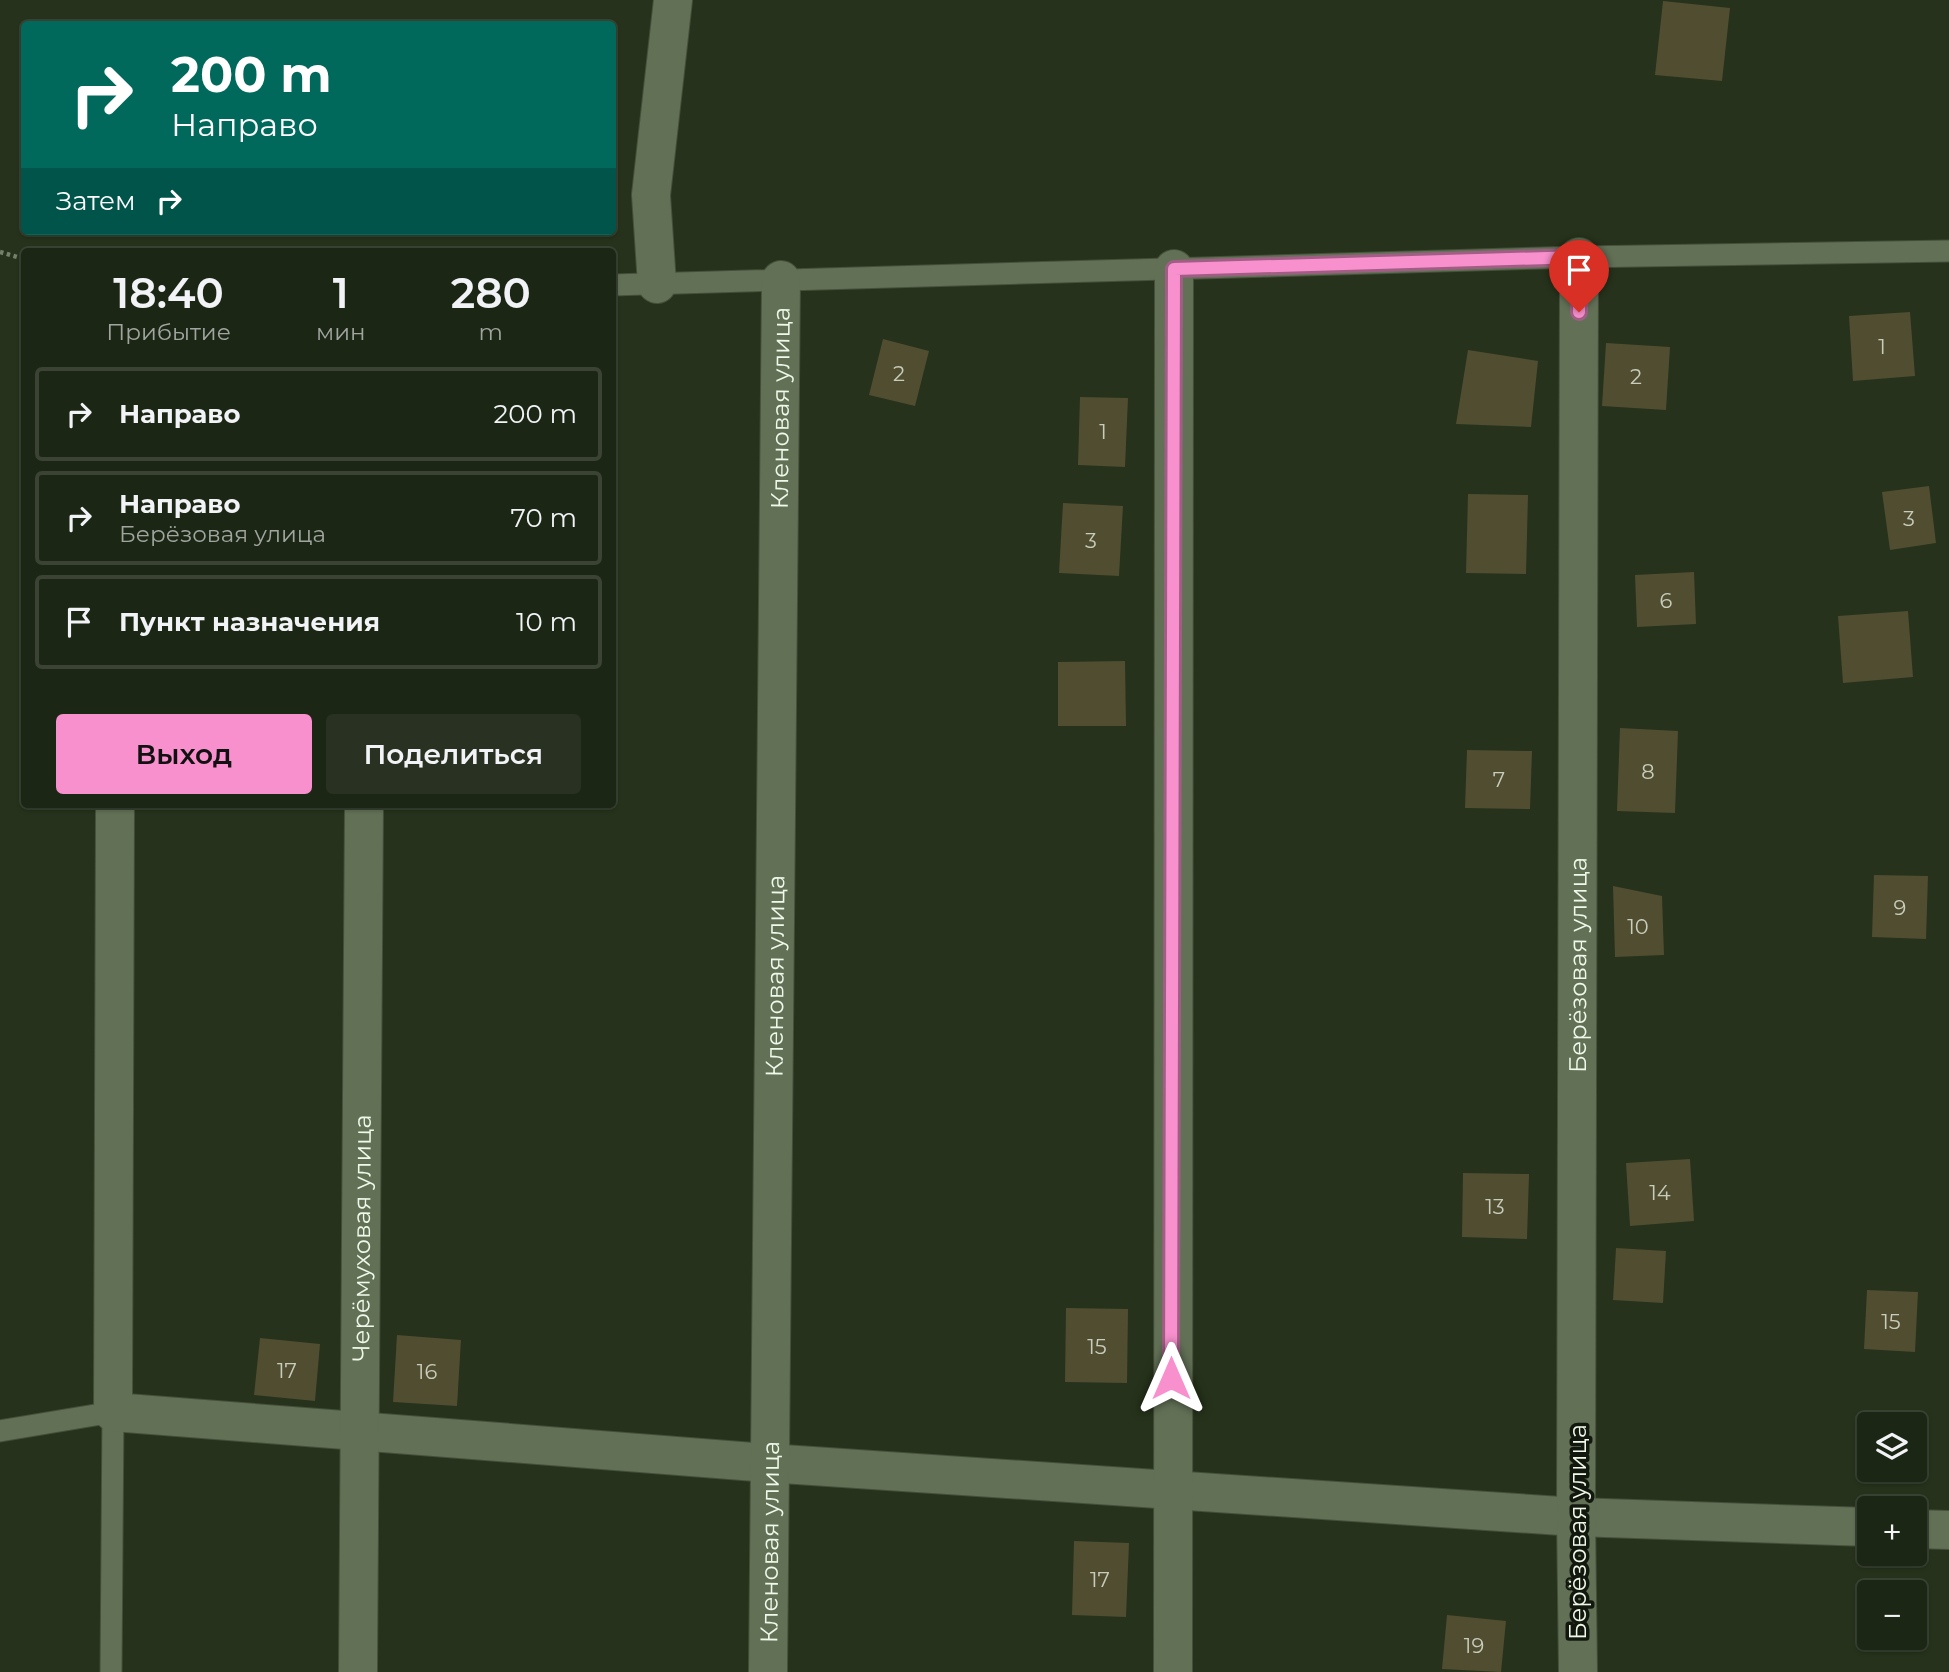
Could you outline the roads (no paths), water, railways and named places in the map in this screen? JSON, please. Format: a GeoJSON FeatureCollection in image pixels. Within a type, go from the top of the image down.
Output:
{"type":"FeatureCollection","features":[{"type":"Feature","properties":{"kind":"street"},"geometry":{"type":"LineString","coordinates":[[657,284],[651,195],[673,0]]}},
{"type":"Feature","properties":{"kind":"street","name":"Берёзовая улица"},"geometry":{"type":"LineString","coordinates":[[1578,1672],[1576,1517],[1580,257]]}},
{"type":"Feature","properties":{"kind":"street"},"geometry":{"type":"LineString","coordinates":[[1173,1672],[1171,1489],[1174,269]]}},
{"type":"Feature","properties":{"kind":"street","name":"Кленовая улица"},"geometry":{"type":"LineString","coordinates":[[768,1672],[781,280]]}},
{"type":"Feature","properties":{"kind":"street"},"geometry":{"type":"LineString","coordinates":[[116,808],[113,1412],[152,1418],[360,1430],[768,1463],[1576,1517],[1857,1527]]}},
{"type":"Feature","properties":{"kind":"street","name":"Черёмуховая улица"},"geometry":{"type":"LineString","coordinates":[[358,1672],[364,808]]}},
{"type":"Feature","properties":{"kind":"street"},"geometry":{"type":"LineString","coordinates":[[1927,1529],[1949,1530]]}},
{"type":"Feature","properties":{"kind":"lane"},"geometry":{"type":"LineString","coordinates":[[616,285],[1580,257],[1949,251]]}},
{"type":"Feature","properties":{"kind":"lane"},"geometry":{"type":"LineString","coordinates":[[0,1432],[113,1412],[111,1672]]}}]}
